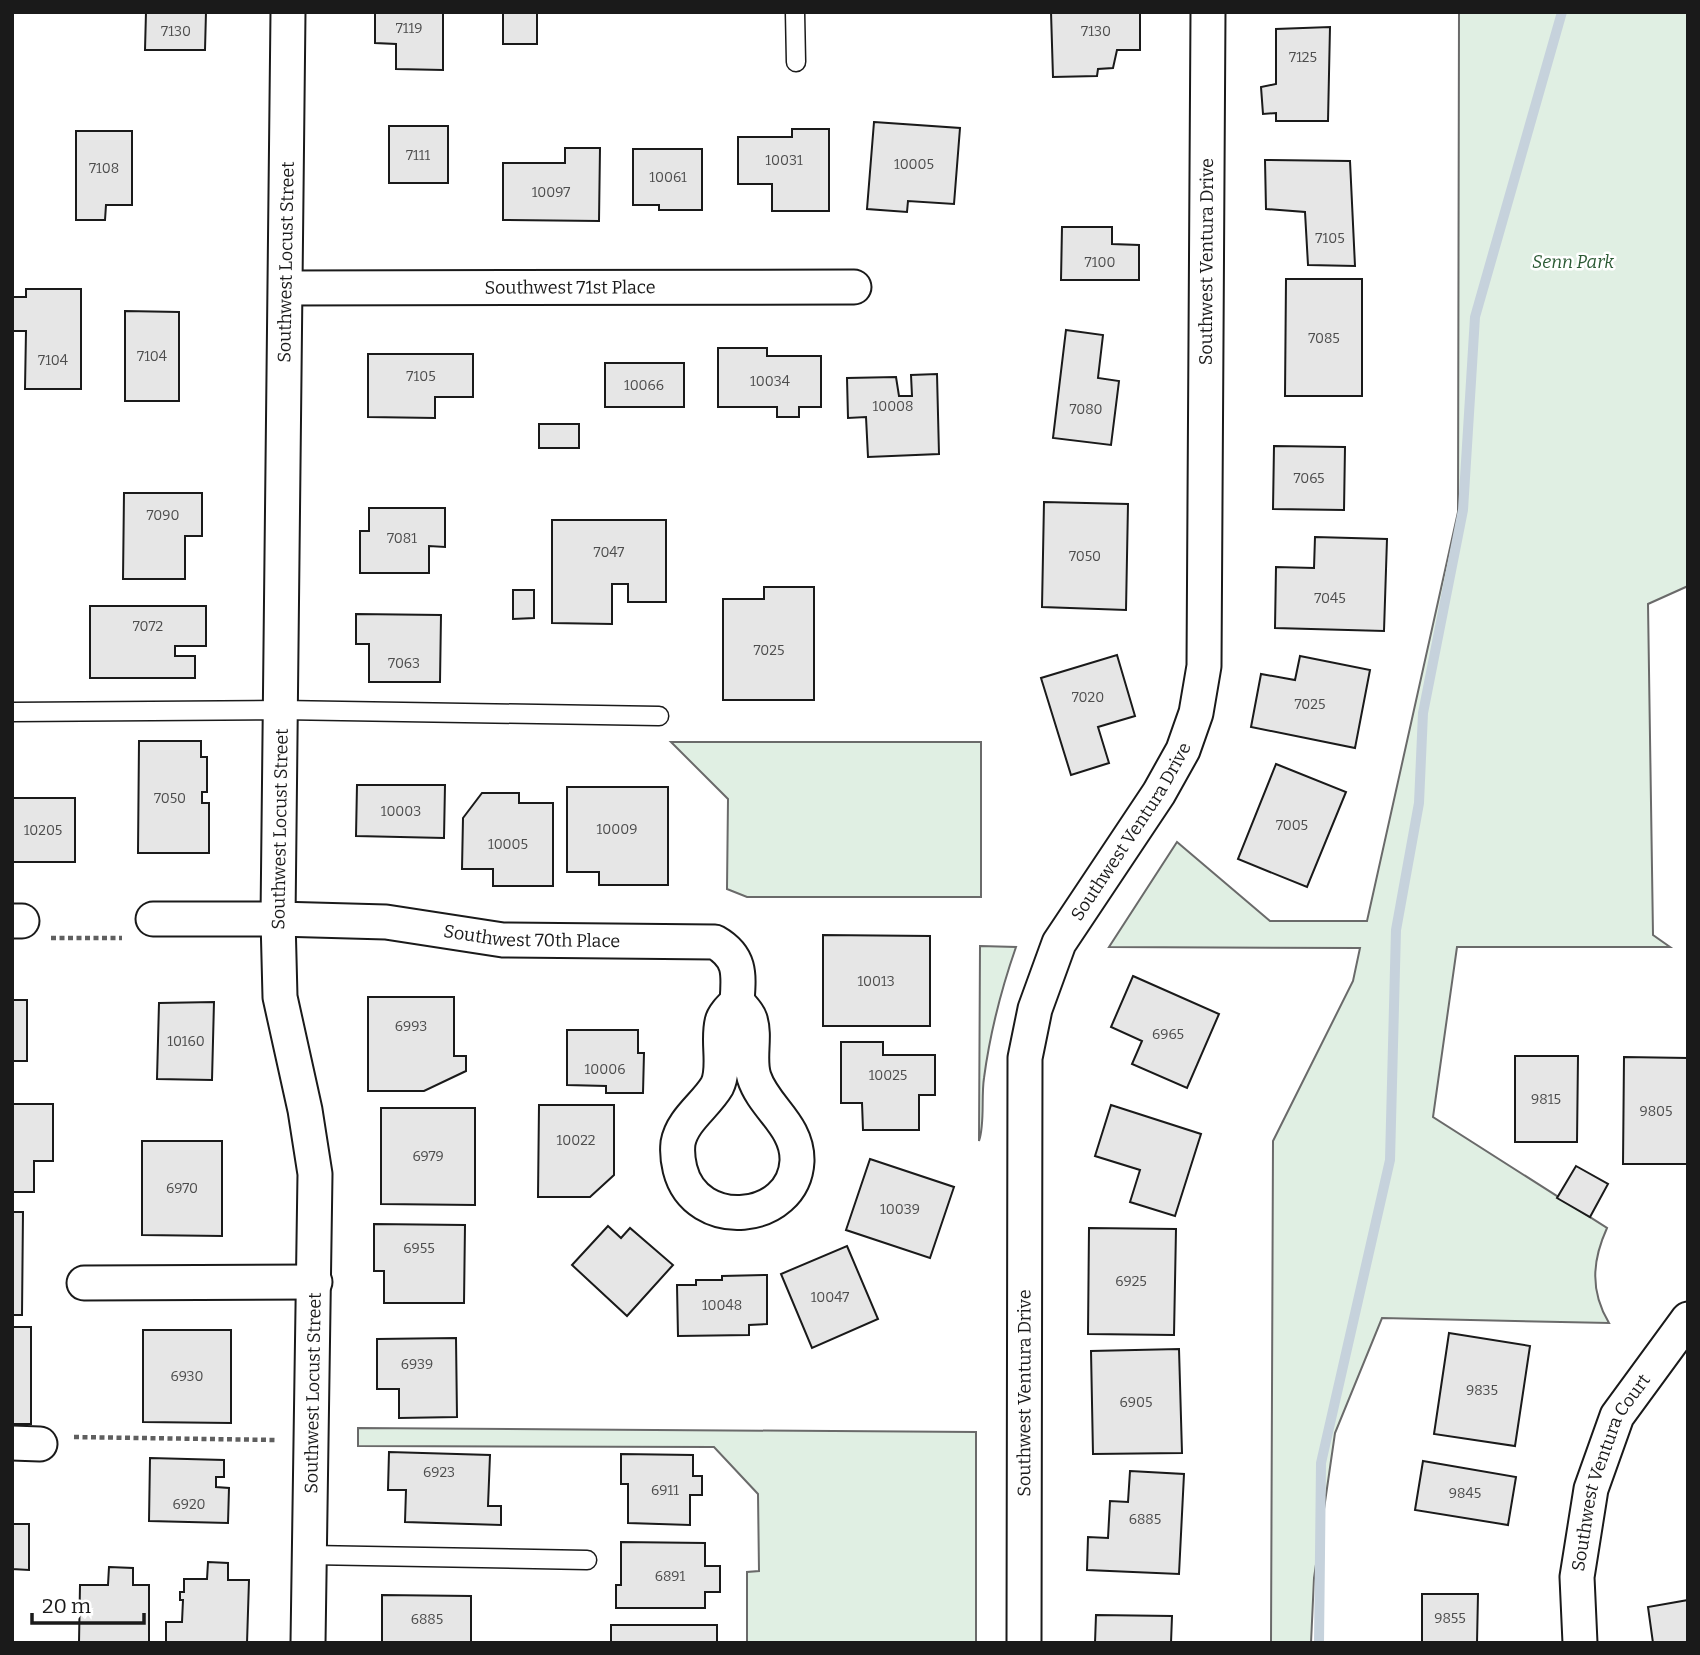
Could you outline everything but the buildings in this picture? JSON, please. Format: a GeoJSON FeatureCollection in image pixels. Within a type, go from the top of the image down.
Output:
{"type":"FeatureCollection","features":[{"type":"Feature","properties":{"kind":"street","name":"Southwest Locust Street"},"geometry":{"type":"LineString","coordinates":[[288,12],[278,919],[279,997],[305,1110],[315,1174],[308,1643]]}},
{"type":"Feature","properties":{"kind":"street","name":"Southwest Ventura Drive"},"geometry":{"type":"LineString","coordinates":[[1024,1643],[1025,1058],[1035,1009],[1059,943],[1158,793],[1183,750],[1196,713],[1204,666],[1207,523],[1208,12]]}},
{"type":"Feature","properties":{"kind":"street","name":"Southwest 71st Place"},"geometry":{"type":"LineString","coordinates":[[286,288],[854,288]]}},
{"type":"Feature","properties":{"kind":"street","name":"Southwest 70th Place"},"geometry":{"type":"LineString","coordinates":[[153,919],[386,922],[503,940],[715,942],[728,950],[737,965],[737,1002],[750,1018],[753,1075],[768,1103],[788,1127],[797,1161],[792,1179],[784,1192],[766,1205],[742,1213],[726,1213],[712,1209],[690,1191],[682,1177],[678,1141],[718,1083],[722,1020],[737,1002]]}},
{"type":"Feature","properties":{"kind":"street"},"geometry":{"type":"LineString","coordinates":[[84,1283],[315,1282]]}},
{"type":"Feature","properties":{"kind":"street","name":"Southwest Ventura Court"},"geometry":{"type":"LineString","coordinates":[[1580,1643],[1577,1577],[1591,1489],[1617,1416],[1688,1319]]}},
{"type":"Feature","properties":{"kind":"lane"},"geometry":{"type":"LineString","coordinates":[[796,12],[796,62]]}},
{"type":"Feature","properties":{"kind":"lane"},"geometry":{"type":"LineString","coordinates":[[12,712],[281,710],[659,716]]}},
{"type":"Feature","properties":{"kind":"lane"},"geometry":{"type":"LineString","coordinates":[[310,1555],[587,1560]]}},
{"type":"Feature","properties":{"kind":"path"},"geometry":{"type":"LineString","coordinates":[[17,921],[34,937],[132,938],[143,934],[153,919]]}},
{"type":"Feature","properties":{"kind":"path"},"geometry":{"type":"LineString","coordinates":[[26,1444],[68,1437],[312,1440]]}},
{"type":"Feature","properties":{"kind":"green space","name":"Senn Park"},"geometry":{"type":"Polygon","coordinates":[[[1459,12],[1688,12],[1688,586],[1648,604],[1653,935],[1670,947],[1457,947],[1433,1117],[1607,1228],[1598,1252],[1595,1276],[1599,1299],[1609,1323],[1382,1318],[1335,1433],[1314,1578],[1311,1643],[1271,1643],[1273,1141],[1353,981],[1360,948],[1109,947],[1177,842],[1270,921],[1367,921],[1458,512],[1459,12]]]}},
{"type":"Feature","properties":{"kind":"green space"},"geometry":{"type":"Polygon","coordinates":[[[671,742],[981,742],[981,897],[747,897],[727,889],[728,799],[671,742]]]}},
{"type":"Feature","properties":{"kind":"green space"},"geometry":{"type":"Polygon","coordinates":[[[980,946],[1016,947],[989,1045],[979,1141],[980,946]]]}},
{"type":"Feature","properties":{"kind":"green space"},"geometry":{"type":"Polygon","coordinates":[[[358,1428],[976,1432],[976,1643],[747,1643],[747,1572],[759,1571],[758,1494],[714,1447],[358,1446],[358,1428]]]}},
{"type":"Feature","properties":{"kind":"waterway"},"geometry":{"type":"LineString","coordinates":[[1319,1643],[1321,1463],[1390,1160],[1396,930],[1419,803],[1423,713],[1463,510],[1475,317],[1562,12]]}}]}
